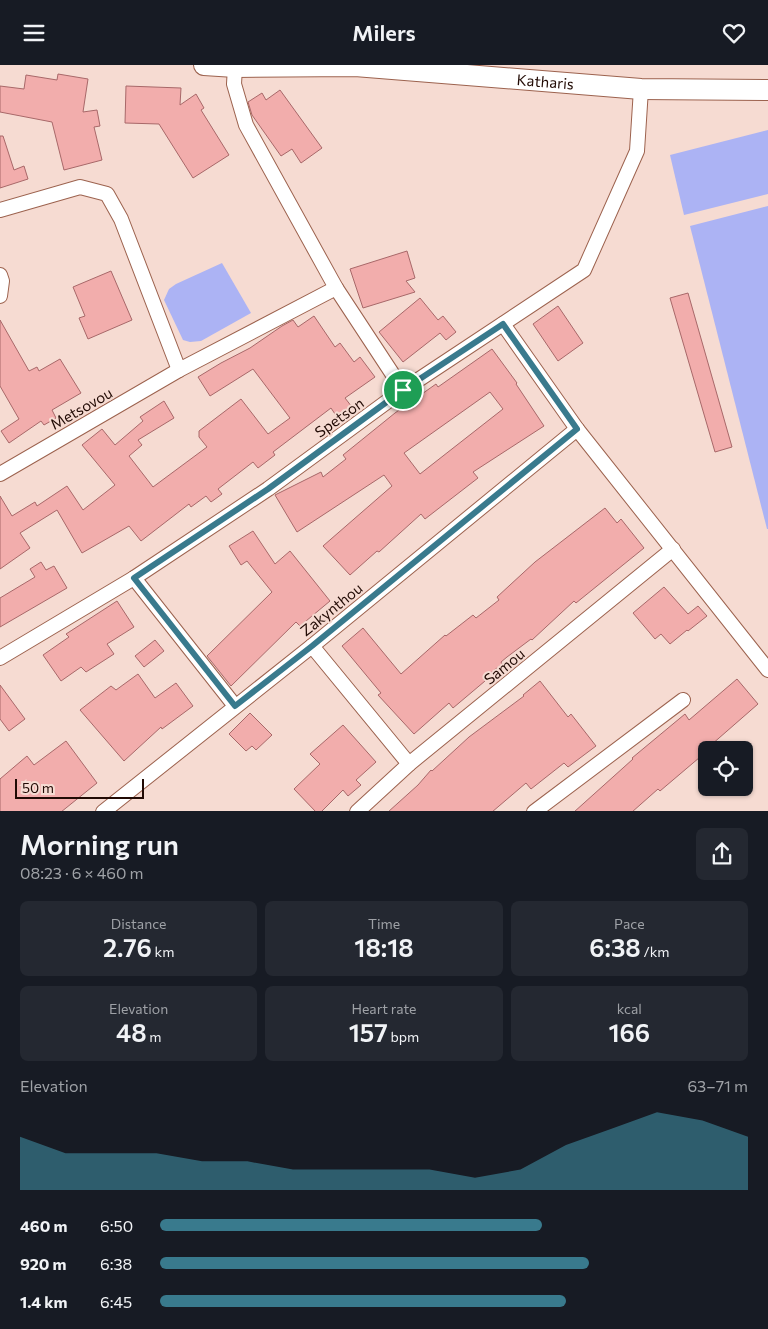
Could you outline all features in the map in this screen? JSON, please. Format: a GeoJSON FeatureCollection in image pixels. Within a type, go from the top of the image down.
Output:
{"type":"FeatureCollection","features":[{"type":"Feature","properties":{"kind":"street","name":"Katharis"},"geometry":{"type":"LineString","coordinates":[[204,65],[235,67],[355,66],[641,89],[768,90]]}},
{"type":"Feature","properties":{"kind":"street"},"geometry":{"type":"LineString","coordinates":[[235,67],[234,84],[246,125],[336,288],[403,390]]}},
{"type":"Feature","properties":{"kind":"street","name":"Spetson"},"geometry":{"type":"LineString","coordinates":[[0,658],[134,578],[268,489],[403,390],[584,270],[637,151],[641,89]]}},
{"type":"Feature","properties":{"kind":"street"},"geometry":{"type":"LineString","coordinates":[[0,210],[80,187],[107,193],[121,219],[179,370]]}},
{"type":"Feature","properties":{"kind":"street"},"geometry":{"type":"LineString","coordinates":[[0,275],[2,281],[0,296]]}},
{"type":"Feature","properties":{"kind":"street","name":"Metsovou"},"geometry":{"type":"LineString","coordinates":[[0,474],[179,370],[336,288]]}},
{"type":"Feature","properties":{"kind":"street"},"geometry":{"type":"LineString","coordinates":[[503,324],[577,429],[768,670]]}},
{"type":"Feature","properties":{"kind":"street","name":"Zakynthou"},"geometry":{"type":"LineString","coordinates":[[103,811],[312,646],[577,429]]}},
{"type":"Feature","properties":{"kind":"street","name":"Samou"},"geometry":{"type":"LineString","coordinates":[[359,811],[409,764],[673,549]]}},
{"type":"Feature","properties":{"kind":"street"},"geometry":{"type":"LineString","coordinates":[[134,578],[235,706]]}},
{"type":"Feature","properties":{"kind":"street"},"geometry":{"type":"LineString","coordinates":[[312,646],[409,764]]}},
{"type":"Feature","properties":{"kind":"street"},"geometry":{"type":"LineString","coordinates":[[534,811],[683,700]]}},
{"type":"Feature","properties":{"kind":"shaded area"},"geometry":{"type":"Polygon","coordinates":[[[768,130],[768,194],[684,215],[670,155],[768,130]]]}},
{"type":"Feature","properties":{"kind":"shaded area"},"geometry":{"type":"Polygon","coordinates":[[[768,206],[768,529],[767,529],[690,226],[768,206]]]}},
{"type":"Feature","properties":{"kind":"shaded area"},"geometry":{"type":"Polygon","coordinates":[[[222,263],[251,313],[201,341],[190,342],[183,340],[164,300],[169,289],[222,263]]]}},
{"type":"Feature","properties":{"kind":"building"},"geometry":{"type":"Polygon","coordinates":[[[58,74],[88,79],[83,112],[97,110],[100,126],[94,127],[102,160],[64,170],[52,122],[0,112],[0,86],[24,89],[26,75],[57,80],[58,74]]]}},
{"type":"Feature","properties":{"kind":"building"},"geometry":{"type":"Polygon","coordinates":[[[126,86],[181,88],[180,105],[196,94],[204,108],[201,110],[229,155],[193,178],[159,124],[125,123],[126,86]]]}},
{"type":"Feature","properties":{"kind":"building"},"geometry":{"type":"Polygon","coordinates":[[[280,90],[322,148],[301,163],[292,149],[281,156],[252,115],[248,102],[262,93],[266,100],[280,90]]]}},
{"type":"Feature","properties":{"kind":"building"},"geometry":{"type":"Polygon","coordinates":[[[0,136],[3,136],[14,170],[24,166],[28,179],[0,188],[0,136]]]}},
{"type":"Feature","properties":{"kind":"building"},"geometry":{"type":"Polygon","coordinates":[[[407,251],[415,278],[406,281],[415,292],[363,308],[350,269],[407,251]]]}},
{"type":"Feature","properties":{"kind":"building"},"geometry":{"type":"Polygon","coordinates":[[[111,271],[132,320],[88,339],[79,318],[85,316],[73,287],[111,271]]]}},
{"type":"Feature","properties":{"kind":"building"},"geometry":{"type":"Polygon","coordinates":[[[688,293],[732,447],[715,452],[670,298],[688,293]]]}},
{"type":"Feature","properties":{"kind":"building"},"geometry":{"type":"Polygon","coordinates":[[[420,298],[438,320],[443,316],[456,332],[446,340],[440,333],[403,362],[379,332],[420,298]]]}},
{"type":"Feature","properties":{"kind":"building"},"geometry":{"type":"Polygon","coordinates":[[[558,306],[583,343],[558,361],[533,324],[558,306]]]}},
{"type":"Feature","properties":{"kind":"building"},"geometry":{"type":"Polygon","coordinates":[[[314,316],[335,347],[340,343],[354,362],[360,357],[375,377],[345,398],[352,407],[337,417],[331,408],[273,452],[275,455],[258,468],[253,462],[218,489],[222,494],[211,502],[206,496],[191,507],[189,504],[141,541],[129,526],[82,553],[57,510],[20,533],[30,548],[0,569],[0,496],[12,516],[35,502],[37,506],[67,486],[83,510],[115,485],[82,445],[102,429],[115,445],[143,421],[140,417],[164,401],[174,418],[138,440],[142,445],[129,456],[153,487],[207,447],[199,437],[199,431],[241,399],[268,434],[290,418],[253,369],[210,396],[198,377],[250,348],[293,320],[298,327],[314,316]]]}},
{"type":"Feature","properties":{"kind":"building"},"geometry":{"type":"Polygon","coordinates":[[[0,320],[29,371],[37,367],[39,371],[60,359],[81,393],[52,410],[56,418],[44,425],[41,421],[9,443],[1,431],[19,419],[0,386],[0,320]]]}},
{"type":"Feature","properties":{"kind":"building"},"geometry":{"type":"Polygon","coordinates":[[[492,349],[517,383],[544,426],[473,472],[478,478],[425,519],[421,514],[350,575],[323,546],[392,486],[384,475],[297,532],[275,495],[321,472],[323,477],[346,459],[343,455],[395,413],[436,384],[438,387],[492,349]],[[490,392],[404,453],[420,474],[503,409],[490,392]]]}},
{"type":"Feature","properties":{"kind":"building"},"geometry":{"type":"Polygon","coordinates":[[[605,508],[617,523],[621,519],[644,548],[576,603],[574,601],[532,640],[501,662],[502,664],[483,679],[485,681],[453,708],[449,703],[414,734],[378,695],[381,693],[342,646],[363,628],[401,674],[445,635],[473,615],[476,618],[499,600],[497,597],[535,562],[605,508]]]}},
{"type":"Feature","properties":{"kind":"building"},"geometry":{"type":"Polygon","coordinates":[[[253,531],[275,564],[290,551],[330,601],[300,626],[296,622],[231,686],[207,656],[272,592],[247,561],[241,565],[229,546],[253,531]]]}},
{"type":"Feature","properties":{"kind":"building"},"geometry":{"type":"Polygon","coordinates":[[[41,562],[46,570],[54,566],[67,588],[0,627],[0,598],[35,577],[30,569],[41,562]]]}},
{"type":"Feature","properties":{"kind":"building"},"geometry":{"type":"Polygon","coordinates":[[[664,587],[688,614],[698,606],[707,616],[670,644],[661,634],[655,639],[633,613],[664,587]]]}},
{"type":"Feature","properties":{"kind":"building"},"geometry":{"type":"Polygon","coordinates":[[[117,601],[134,627],[107,644],[114,654],[86,672],[81,667],[61,681],[43,655],[69,637],[66,634],[117,601]]]}},
{"type":"Feature","properties":{"kind":"building"},"geometry":{"type":"Polygon","coordinates":[[[155,640],[164,651],[144,667],[135,656],[155,640]]]}},
{"type":"Feature","properties":{"kind":"building"},"geometry":{"type":"Polygon","coordinates":[[[138,674],[155,698],[176,683],[193,706],[162,729],[161,727],[124,761],[80,710],[111,686],[116,690],[138,674]]]}},
{"type":"Feature","properties":{"kind":"building"},"geometry":{"type":"Polygon","coordinates":[[[737,679],[758,704],[716,741],[698,741],[698,759],[660,791],[658,789],[633,811],[575,811],[632,758],[685,714],[689,720],[737,679]]]}},
{"type":"Feature","properties":{"kind":"building"},"geometry":{"type":"Polygon","coordinates":[[[540,681],[568,717],[571,714],[596,746],[568,767],[564,763],[531,789],[526,783],[493,811],[389,811],[418,785],[431,770],[469,737],[540,681]]]}},
{"type":"Feature","properties":{"kind":"building"},"geometry":{"type":"Polygon","coordinates":[[[0,685],[25,719],[9,731],[0,719],[0,685]]]}},
{"type":"Feature","properties":{"kind":"building"},"geometry":{"type":"Polygon","coordinates":[[[250,713],[272,735],[256,750],[252,746],[246,751],[229,734],[250,713]]]}},
{"type":"Feature","properties":{"kind":"building"},"geometry":{"type":"Polygon","coordinates":[[[343,725],[376,762],[356,780],[361,785],[348,796],[343,790],[322,811],[315,811],[294,789],[320,764],[310,754],[343,725]]]}},
{"type":"Feature","properties":{"kind":"building"},"geometry":{"type":"Polygon","coordinates":[[[66,741],[97,783],[62,811],[0,811],[0,779],[27,756],[34,765],[66,741]]]}},
{"type":"Feature","properties":{"kind":"route"},"geometry":{"type":"LineString","coordinates":[[503,324],[577,429],[312,646],[235,706],[134,578],[268,489],[403,390],[503,324]]}}]}
